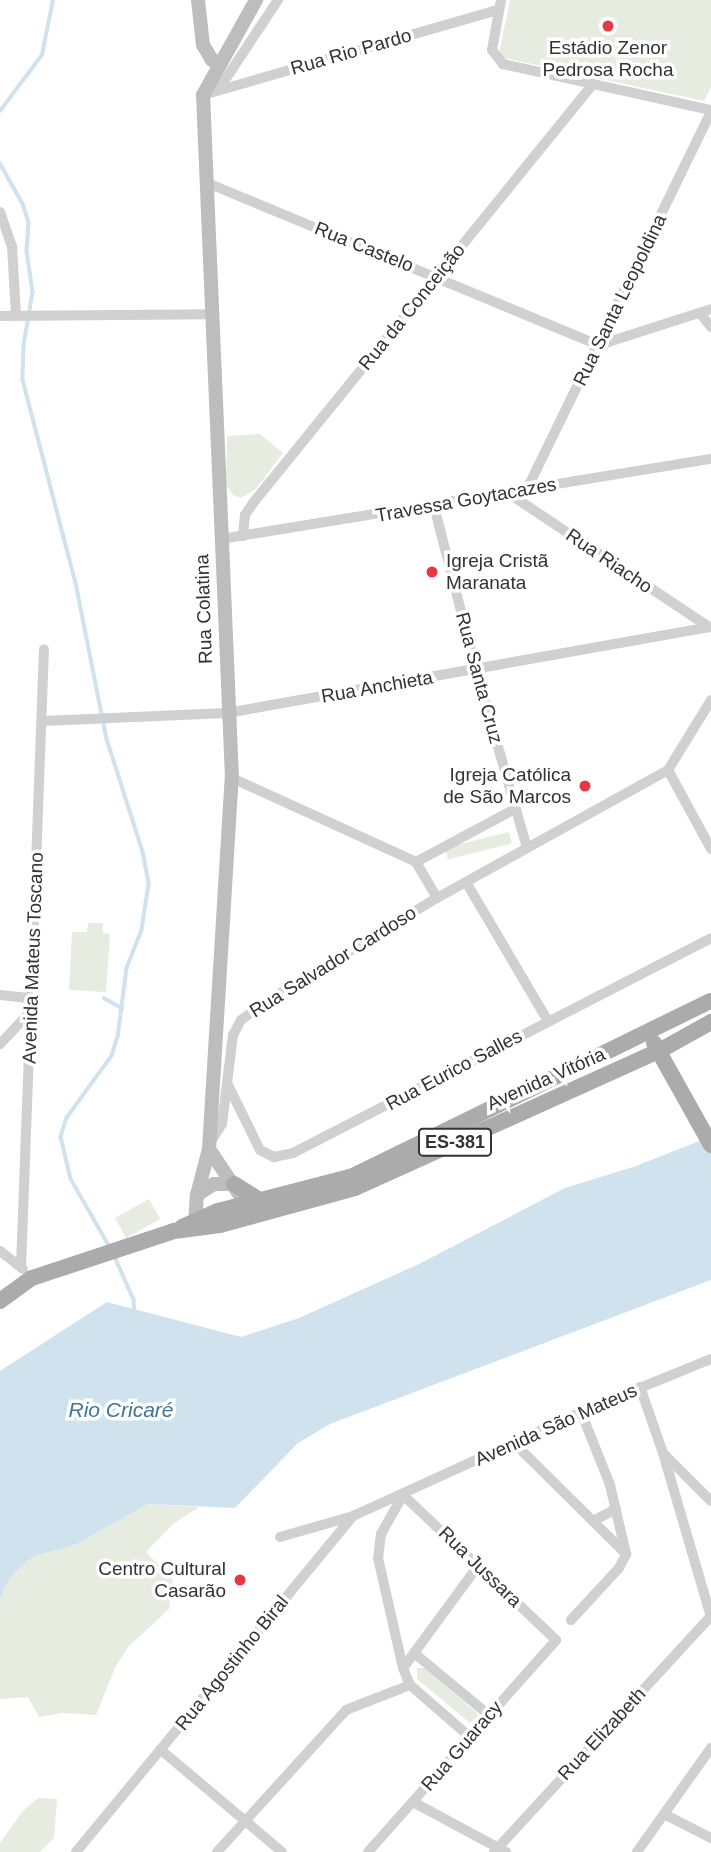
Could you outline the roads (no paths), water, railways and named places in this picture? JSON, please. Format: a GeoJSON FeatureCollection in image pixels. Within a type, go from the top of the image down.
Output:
{"type":"FeatureCollection","features":[{"type":"Feature","properties":{"kind":"main road"},"geometry":{"type":"LineString","coordinates":[[198,0],[204,45],[212,60],[220,65]]}},
{"type":"Feature","properties":{"kind":"main road"},"geometry":{"type":"LineString","coordinates":[[203,95],[256,0]]}},
{"type":"Feature","properties":{"kind":"main road","name":"Rua Colatina"},"geometry":{"type":"LineString","coordinates":[[195,1224],[197,1195],[210,1146],[232,778],[210,314],[203,95]]}},
{"type":"Feature","properties":{"kind":"main road","name":"Avenida Vitória"},"geometry":{"type":"LineString","coordinates":[[245,1211],[260,1200],[353,1176],[711,1001]]}},
{"type":"Feature","properties":{"kind":"main road","name":"Avenida Vitória"},"geometry":{"type":"LineString","coordinates":[[0,1301],[26,1273],[102,1256],[195,1224],[245,1211],[355,1188],[659,1051],[711,1021]]}},
{"type":"Feature","properties":{"kind":"main road"},"geometry":{"type":"LineString","coordinates":[[648,1031],[709,1140]]}},
{"type":"Feature","properties":{"kind":"main road"},"geometry":{"type":"LineString","coordinates":[[210,1146],[234,1184],[245,1211]]}},
{"type":"Feature","properties":{"kind":"main road"},"geometry":{"type":"LineString","coordinates":[[197,1195],[214,1184],[234,1184],[260,1200]]}},
{"type":"Feature","properties":{"kind":"street"},"geometry":{"type":"LineString","coordinates":[[219,89],[278,0]]}},
{"type":"Feature","properties":{"kind":"street"},"geometry":{"type":"LineString","coordinates":[[500,5],[492,42],[496,58],[513,68],[711,110]]}},
{"type":"Feature","properties":{"kind":"street","name":"Rua Rio Pardo"},"geometry":{"type":"LineString","coordinates":[[203,95],[500,5]]}},
{"type":"Feature","properties":{"kind":"street","name":"Rua da Conceição"},"geometry":{"type":"LineString","coordinates":[[244,515],[593,84]]}},
{"type":"Feature","properties":{"kind":"street","name":"Rua Santa Leopoldina"},"geometry":{"type":"LineString","coordinates":[[527,489],[711,110]]}},
{"type":"Feature","properties":{"kind":"street","name":"Rua Castelo"},"geometry":{"type":"LineString","coordinates":[[205,182],[599,345]]}},
{"type":"Feature","properties":{"kind":"street"},"geometry":{"type":"LineString","coordinates":[[0,212],[12,246],[25,315]]}},
{"type":"Feature","properties":{"kind":"street"},"geometry":{"type":"LineString","coordinates":[[599,345],[706,311],[711,327]]}},
{"type":"Feature","properties":{"kind":"street"},"geometry":{"type":"LineString","coordinates":[[0,316],[210,314]]}},
{"type":"Feature","properties":{"kind":"street","name":"Travessa Goytacazes"},"geometry":{"type":"LineString","coordinates":[[221,538],[434,506],[711,459]]}},
{"type":"Feature","properties":{"kind":"street","name":"Rua Riacho"},"geometry":{"type":"LineString","coordinates":[[508,493],[710,628]]}},
{"type":"Feature","properties":{"kind":"street","name":"Rua Santa Cruz"},"geometry":{"type":"LineString","coordinates":[[434,506],[476,670],[527,848]]}},
{"type":"Feature","properties":{"kind":"street"},"geometry":{"type":"LineString","coordinates":[[220,517],[244,515],[243,536]]}},
{"type":"Feature","properties":{"kind":"street","name":"Rua Anchieta"},"geometry":{"type":"LineString","coordinates":[[43,720],[227,713],[710,628]]}},
{"type":"Feature","properties":{"kind":"street","name":"Avenida Mateus Toscano"},"geometry":{"type":"LineString","coordinates":[[26,1273],[30,1012],[44,649]]}},
{"type":"Feature","properties":{"kind":"street"},"geometry":{"type":"LineString","coordinates":[[711,700],[668,770],[711,849]]}},
{"type":"Feature","properties":{"kind":"street","name":"Rua Salvador Cardoso"},"geometry":{"type":"LineString","coordinates":[[210,1146],[222,1124],[233,1035],[241,1020],[264,1003],[437,898],[668,770]]}},
{"type":"Feature","properties":{"kind":"street"},"geometry":{"type":"LineString","coordinates":[[232,778],[416,862],[437,898]]}},
{"type":"Feature","properties":{"kind":"street"},"geometry":{"type":"LineString","coordinates":[[416,862],[515,809]]}},
{"type":"Feature","properties":{"kind":"street"},"geometry":{"type":"LineString","coordinates":[[466,882],[548,1021]]}},
{"type":"Feature","properties":{"kind":"street","name":"Rua Eurico Salles"},"geometry":{"type":"LineString","coordinates":[[228,1085],[260,1150],[268,1156],[284,1156],[300,1151],[548,1021],[709,944]]}},
{"type":"Feature","properties":{"kind":"street"},"geometry":{"type":"LineString","coordinates":[[0,995],[31,998]]}},
{"type":"Feature","properties":{"kind":"street"},"geometry":{"type":"LineString","coordinates":[[0,1044],[30,1012]]}},
{"type":"Feature","properties":{"kind":"street"},"geometry":{"type":"LineString","coordinates":[[0,1251],[26,1273]]}},
{"type":"Feature","properties":{"kind":"street","name":"Avenida São Mateus"},"geometry":{"type":"LineString","coordinates":[[403,1494],[581,1412],[711,1359]]}},
{"type":"Feature","properties":{"kind":"street"},"geometry":{"type":"LineString","coordinates":[[640,1388],[663,1453],[711,1617]]}},
{"type":"Feature","properties":{"kind":"street"},"geometry":{"type":"LineString","coordinates":[[571,1620],[619,1568],[626,1554],[610,1485],[581,1412]]}},
{"type":"Feature","properties":{"kind":"street"},"geometry":{"type":"LineString","coordinates":[[514,1443],[626,1554]]}},
{"type":"Feature","properties":{"kind":"street"},"geometry":{"type":"LineString","coordinates":[[663,1453],[711,1501]]}},
{"type":"Feature","properties":{"kind":"street"},"geometry":{"type":"LineString","coordinates":[[403,1494],[381,1534],[377,1558],[403,1668],[410,1685],[470,1737]]}},
{"type":"Feature","properties":{"kind":"street","name":"Rua Agostinho Biral"},"geometry":{"type":"LineString","coordinates":[[76,1852],[353,1516],[403,1494]]}},
{"type":"Feature","properties":{"kind":"street","name":"Rua Jussara"},"geometry":{"type":"LineString","coordinates":[[403,1494],[556,1640]]}},
{"type":"Feature","properties":{"kind":"street"},"geometry":{"type":"LineString","coordinates":[[593,1521],[616,1509]]}},
{"type":"Feature","properties":{"kind":"street"},"geometry":{"type":"LineString","coordinates":[[280,1537],[353,1516]]}},
{"type":"Feature","properties":{"kind":"street"},"geometry":{"type":"LineString","coordinates":[[403,1668],[478,1566]]}},
{"type":"Feature","properties":{"kind":"street","name":"Rua Elizabeth"},"geometry":{"type":"LineString","coordinates":[[499,1851],[711,1617]]}},
{"type":"Feature","properties":{"kind":"street","name":"Rua Guaracy"},"geometry":{"type":"LineString","coordinates":[[368,1852],[556,1640]]}},
{"type":"Feature","properties":{"kind":"street"},"geometry":{"type":"LineString","coordinates":[[414,1653],[489,1716]]}},
{"type":"Feature","properties":{"kind":"street"},"geometry":{"type":"LineString","coordinates":[[217,1852],[346,1710],[410,1685]]}},
{"type":"Feature","properties":{"kind":"street"},"geometry":{"type":"LineString","coordinates":[[637,1852],[711,1748]]}},
{"type":"Feature","properties":{"kind":"street"},"geometry":{"type":"LineString","coordinates":[[160,1750],[282,1852]]}},
{"type":"Feature","properties":{"kind":"street"},"geometry":{"type":"LineString","coordinates":[[413,1802],[499,1851]]}},
{"type":"Feature","properties":{"kind":"street"},"geometry":{"type":"LineString","coordinates":[[664,1814],[711,1838]]}},
{"type":"Feature","properties":{"kind":"water","name":"Rio Cricaré"},"geometry":{"type":"Polygon","coordinates":[[[702,1140],[711,1142],[711,1280],[330,1424],[298,1443],[235,1508],[148,1504],[75,1545],[34,1556],[15,1572],[4,1588],[0,1600],[0,1371],[107,1302],[241,1337],[299,1318],[419,1264],[565,1188],[636,1166],[702,1140]]]}},
{"type":"Feature","properties":{"kind":"waterway"},"geometry":{"type":"LineString","coordinates":[[0,111],[42,55],[53,0]]}},
{"type":"Feature","properties":{"kind":"waterway"},"geometry":{"type":"LineString","coordinates":[[0,163],[23,204],[29,223],[27,251],[33,292],[24,346],[23,380],[77,588],[107,739],[143,852],[149,884],[142,930],[127,968],[118,1037],[112,1056],[67,1118],[61,1137],[71,1179],[110,1247]]}},
{"type":"Feature","properties":{"kind":"waterway"},"geometry":{"type":"LineString","coordinates":[[104,998],[122,1008]]}},
{"type":"Feature","properties":{"kind":"waterway"},"geometry":{"type":"LineString","coordinates":[[115,1257],[134,1300],[135,1315]]}},
{"type":"Feature","properties":{"kind":"place","name":"Estádio Zenor Pedrosa Rocha"},"geometry":{"type":"Point","coordinates":[608,26]}},
{"type":"Feature","properties":{"kind":"place","name":"Igreja Cristã Maranata"},"geometry":{"type":"Point","coordinates":[432,572]}},
{"type":"Feature","properties":{"kind":"place","name":"Igreja Católica de São Marcos"},"geometry":{"type":"Point","coordinates":[585,786]}},
{"type":"Feature","properties":{"kind":"place","name":"Centro Cultural Casarão"},"geometry":{"type":"Point","coordinates":[240,1580]}}]}
